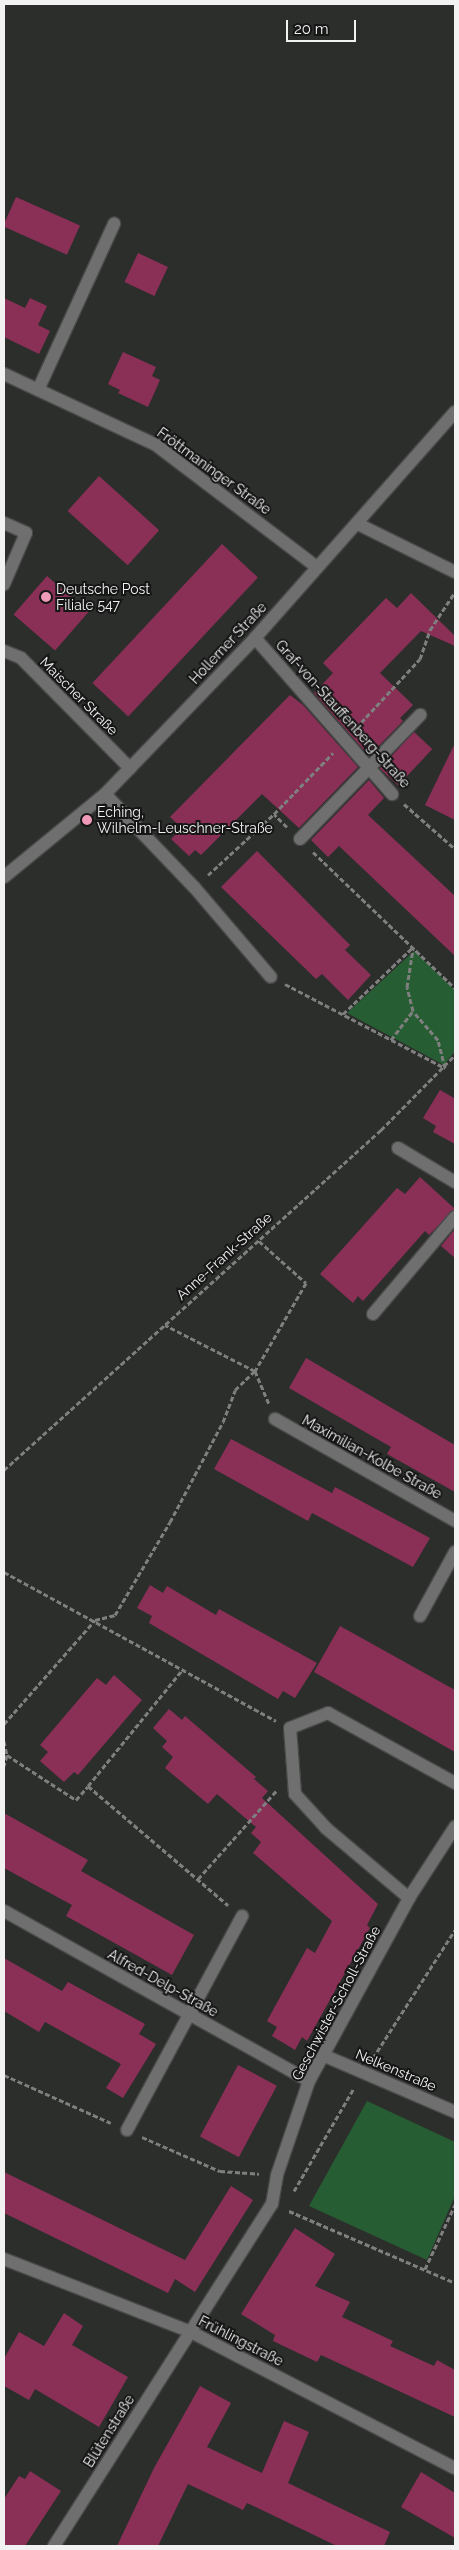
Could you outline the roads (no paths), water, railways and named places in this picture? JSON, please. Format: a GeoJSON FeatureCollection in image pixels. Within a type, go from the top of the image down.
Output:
{"type":"FeatureCollection","features":[{"type":"Feature","properties":{"kind":"street"},"geometry":{"type":"LineString","coordinates":[[38,390],[114,224]]}},
{"type":"Feature","properties":{"kind":"street","name":"Fröttmaninger Straße"},"geometry":{"type":"LineString","coordinates":[[4,374],[156,445],[317,567]]}},
{"type":"Feature","properties":{"kind":"street","name":"Hollerner Straße"},"geometry":{"type":"LineString","coordinates":[[4,877],[105,794],[255,638],[317,567],[358,524],[455,412]]}},
{"type":"Feature","properties":{"kind":"street"},"geometry":{"type":"LineString","coordinates":[[4,524],[26,533],[4,584]]}},
{"type":"Feature","properties":{"kind":"street"},"geometry":{"type":"LineString","coordinates":[[358,524],[455,572]]}},
{"type":"Feature","properties":{"kind":"street","name":"Graf-von-Stauffenberg-Straße"},"geometry":{"type":"LineString","coordinates":[[255,638],[392,794]]}},
{"type":"Feature","properties":{"kind":"street","name":"Maischer Straße"},"geometry":{"type":"LineString","coordinates":[[4,651],[21,658],[130,768]]}},
{"type":"Feature","properties":{"kind":"street"},"geometry":{"type":"LineString","coordinates":[[300,839],[420,716]]}},
{"type":"Feature","properties":{"kind":"street"},"geometry":{"type":"LineString","coordinates":[[105,794],[194,887],[271,977]]}},
{"type":"Feature","properties":{"kind":"street"},"geometry":{"type":"LineString","coordinates":[[398,1148],[455,1182]]}},
{"type":"Feature","properties":{"kind":"street"},"geometry":{"type":"LineString","coordinates":[[373,1314],[455,1217]]}},
{"type":"Feature","properties":{"kind":"street","name":"Maximilian-Kolbe Straße"},"geometry":{"type":"LineString","coordinates":[[275,1419],[455,1521]]}},
{"type":"Feature","properties":{"kind":"street"},"geometry":{"type":"LineString","coordinates":[[420,1616],[455,1552]]}},
{"type":"Feature","properties":{"kind":"street"},"geometry":{"type":"LineString","coordinates":[[409,1898],[326,1828],[295,1794],[290,1728],[328,1713],[455,1783]]}},
{"type":"Feature","properties":{"kind":"street","name":"Geschwister-Scholl-Straße"},"geometry":{"type":"LineString","coordinates":[[189,2331],[272,2204],[277,2175],[309,2081],[325,2056],[409,1898],[455,1827]]}},
{"type":"Feature","properties":{"kind":"street","name":"Alfred-Delp-Straße"},"geometry":{"type":"LineString","coordinates":[[4,1912],[309,2081]]}},
{"type":"Feature","properties":{"kind":"street"},"geometry":{"type":"LineString","coordinates":[[127,2130],[242,1916]]}},
{"type":"Feature","properties":{"kind":"street","name":"Nelkenstraße"},"geometry":{"type":"LineString","coordinates":[[325,2056],[455,2112]]}},
{"type":"Feature","properties":{"kind":"street","name":"Frühlingstraße"},"geometry":{"type":"LineString","coordinates":[[4,2260],[189,2331],[455,2468]]}},
{"type":"Feature","properties":{"kind":"street","name":"Blütenstraße"},"geometry":{"type":"LineString","coordinates":[[54,2546],[189,2331]]}},
{"type":"Feature","properties":{"kind":"place","name":"Deutsche Post Filiale 547"},"geometry":{"type":"Point","coordinates":[46,597]}},
{"type":"Feature","properties":{"kind":"place","name":"Eching, Wilhelm-Leuschner-Straße"},"geometry":{"type":"Point","coordinates":[87,820]}}]}
